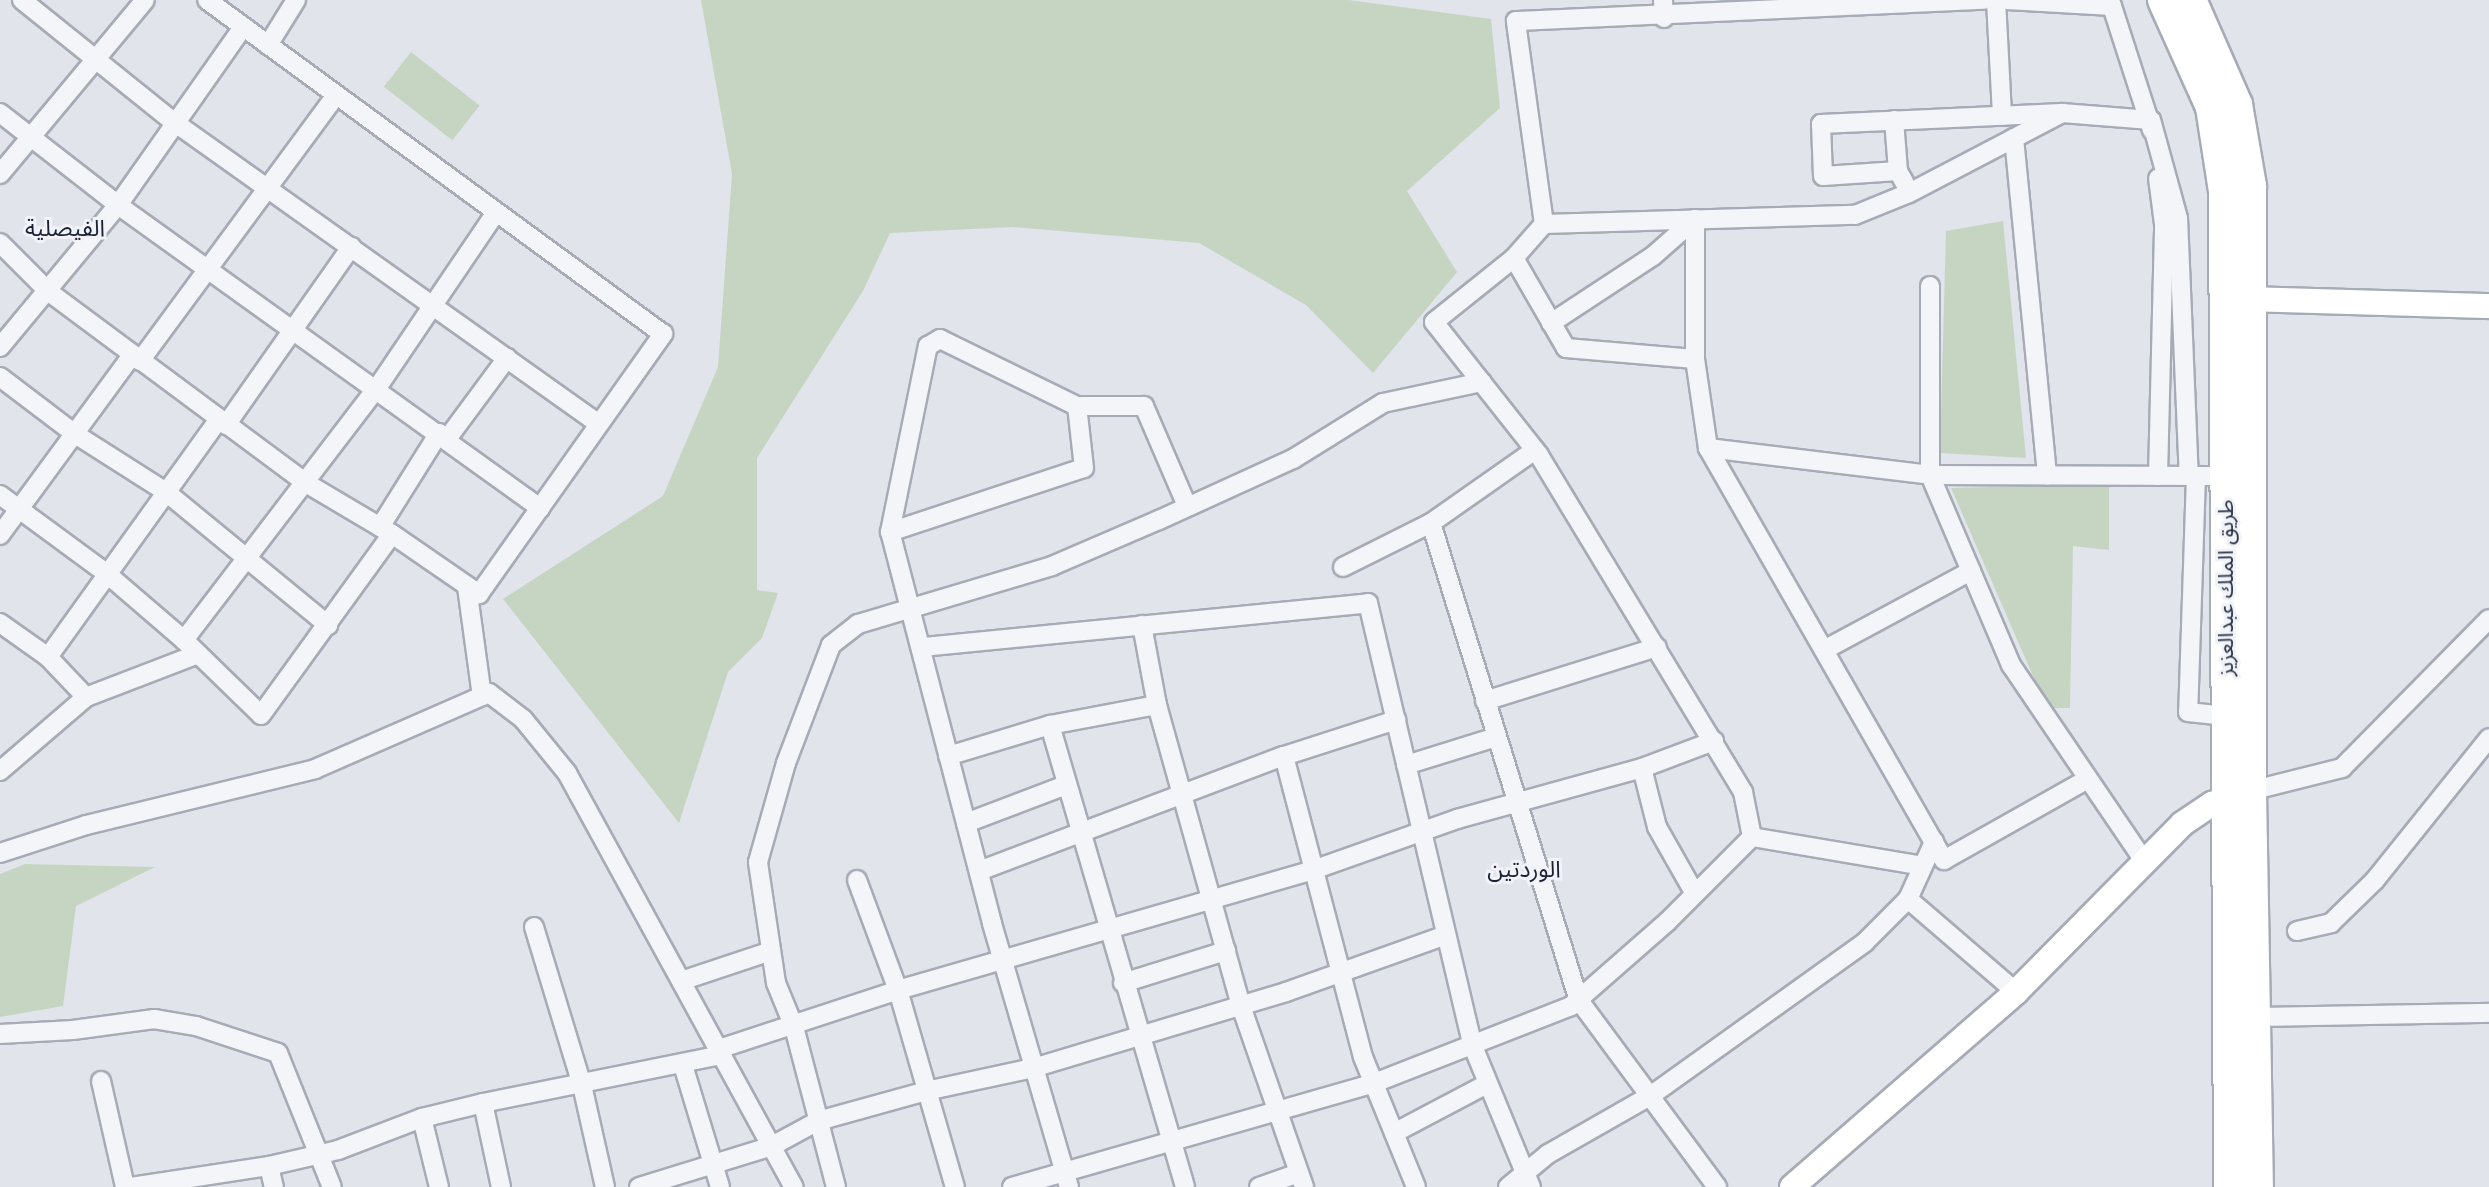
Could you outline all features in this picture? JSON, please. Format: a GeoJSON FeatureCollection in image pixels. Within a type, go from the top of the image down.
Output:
{"type":"FeatureCollection","features":[{"type":"Feature","properties":{"kind":"highway","name":"طريق الملك عبدالعزيز"},"geometry":{"type":"LineString","coordinates":[[2164,0],[2212,107],[2225,191],[2204,476],[2226,716],[2238,796],[2254,1017],[2257,1187]]}},
{"type":"Feature","properties":{"kind":"highway","name":"طريق الملك عبدالعزيز"},"geometry":{"type":"LineString","coordinates":[[2190,0],[2236,105],[2250,186],[2250,299],[2230,1187]]}},
{"type":"Feature","properties":{"kind":"street"},"geometry":{"type":"LineString","coordinates":[[22,0],[99,59],[174,122],[599,424]]}},
{"type":"Feature","properties":{"kind":"street"},"geometry":{"type":"LineString","coordinates":[[0,174],[99,59],[145,0]]}},
{"type":"Feature","properties":{"kind":"street"},"geometry":{"type":"LineString","coordinates":[[0,243],[50,292],[306,483],[386,530],[479,594],[663,334],[207,0]]}},
{"type":"Feature","properties":{"kind":"street"},"geometry":{"type":"LineString","coordinates":[[268,45],[296,0]]}},
{"type":"Feature","properties":{"kind":"street"},"geometry":{"type":"LineString","coordinates":[[1544,224],[1516,21],[1663,9],[1985,0]]}},
{"type":"Feature","properties":{"kind":"street"},"geometry":{"type":"LineString","coordinates":[[1996,0],[2002,116]]}},
{"type":"Feature","properties":{"kind":"street"},"geometry":{"type":"LineString","coordinates":[[1708,448],[1930,475],[2204,476],[2178,218],[2151,120],[2111,3],[2007,0]]}},
{"type":"Feature","properties":{"kind":"street"},"geometry":{"type":"LineString","coordinates":[[0,347],[50,292],[118,205],[243,27]]}},
{"type":"Feature","properties":{"kind":"street"},"geometry":{"type":"LineString","coordinates":[[0,535],[75,434],[209,270],[265,186],[336,95]]}},
{"type":"Feature","properties":{"kind":"street"},"geometry":{"type":"LineString","coordinates":[[0,113],[118,205],[377,388],[540,508]]}},
{"type":"Feature","properties":{"kind":"street"},"geometry":{"type":"LineString","coordinates":[[1752,837],[1744,792],[1535,450],[1434,322],[1514,258],[1544,224],[1855,215],[1909,193],[2062,113]]}},
{"type":"Feature","properties":{"kind":"street"},"geometry":{"type":"LineString","coordinates":[[1898,171],[1823,176],[1821,124],[2062,113],[2151,120]]}},
{"type":"Feature","properties":{"kind":"street"},"geometry":{"type":"LineString","coordinates":[[1894,120],[1898,171],[1909,193]]}},
{"type":"Feature","properties":{"kind":"street"},"geometry":{"type":"LineString","coordinates":[[2151,120],[2164,224],[2158,476]]}},
{"type":"Feature","properties":{"kind":"street"},"geometry":{"type":"LineString","coordinates":[[2014,138],[2047,475]]}},
{"type":"Feature","properties":{"kind":"street"},"geometry":{"type":"LineString","coordinates":[[184,639],[377,388],[496,212]]}},
{"type":"Feature","properties":{"kind":"street"},"geometry":{"type":"LineString","coordinates":[[1551,323],[1653,257],[1695,219]]}},
{"type":"Feature","properties":{"kind":"street"},"geometry":{"type":"LineString","coordinates":[[1695,219],[1695,359],[1708,448],[1944,860],[2088,779]]}},
{"type":"Feature","properties":{"kind":"street"},"geometry":{"type":"LineString","coordinates":[[48,657],[166,492],[295,330],[351,247]]}},
{"type":"Feature","properties":{"kind":"street"},"geometry":{"type":"LineString","coordinates":[[1514,258],[1566,348],[1695,359]]}},
{"type":"Feature","properties":{"kind":"street"},"geometry":{"type":"LineString","coordinates":[[1930,286],[1930,475],[2011,665],[2144,861]]}},
{"type":"Feature","properties":{"kind":"street"},"geometry":{"type":"LineString","coordinates":[[2250,299],[2489,306]]}},
{"type":"Feature","properties":{"kind":"street"},"geometry":{"type":"LineString","coordinates":[[1067,1180],[1032,1068],[948,756],[913,609],[890,532],[928,346],[940,339],[1077,406],[1144,406],[1187,506]]}},
{"type":"Feature","properties":{"kind":"street"},"geometry":{"type":"LineString","coordinates":[[0,495],[106,573],[184,639],[261,715],[328,625],[443,436],[507,358]]}},
{"type":"Feature","properties":{"kind":"street"},"geometry":{"type":"LineString","coordinates":[[0,377],[75,434],[166,492],[328,625]]}},
{"type":"Feature","properties":{"kind":"street"},"geometry":{"type":"LineString","coordinates":[[836,1187],[794,1027],[776,982],[758,862],[786,763],[831,645],[858,624],[1052,566],[1293,459],[1383,403],[1482,382]]}},
{"type":"Feature","properties":{"kind":"street"},"geometry":{"type":"LineString","coordinates":[[890,532],[1084,468],[1077,406]]}},
{"type":"Feature","properties":{"kind":"street"},"geometry":{"type":"LineString","coordinates":[[1343,567],[1431,523],[1535,450]]}},
{"type":"Feature","properties":{"kind":"street"},"geometry":{"type":"LineString","coordinates":[[1431,523],[1578,999],[1653,1094],[1717,1187]]}},
{"type":"Feature","properties":{"kind":"street"},"geometry":{"type":"LineString","coordinates":[[1824,650],[1971,571]]}},
{"type":"Feature","properties":{"kind":"street"},"geometry":{"type":"LineString","coordinates":[[467,587],[482,696]]}},
{"type":"Feature","properties":{"kind":"street"},"geometry":{"type":"LineString","coordinates":[[923,647],[1368,603],[1472,1044],[1529,1181]]}},
{"type":"Feature","properties":{"kind":"street"},"geometry":{"type":"LineString","coordinates":[[1792,1187],[2016,992],[2105,907],[2144,861],[2182,824],[2238,796],[2342,768],[2489,620]]}},
{"type":"Feature","properties":{"kind":"street"},"geometry":{"type":"LineString","coordinates":[[0,623],[48,657],[86,697]]}},
{"type":"Feature","properties":{"kind":"street"},"geometry":{"type":"LineString","coordinates":[[1142,625],[1157,705],[1241,1006],[1275,1111],[1302,1180],[1259,1187]]}},
{"type":"Feature","properties":{"kind":"street"},"geometry":{"type":"LineString","coordinates":[[1485,701],[1657,648]]}},
{"type":"Feature","properties":{"kind":"street"},"geometry":{"type":"LineString","coordinates":[[0,771],[86,697],[198,653]]}},
{"type":"Feature","properties":{"kind":"street"},"geometry":{"type":"LineString","coordinates":[[0,853],[86,825],[314,769],[489,693],[523,719],[567,773],[794,1187]]}},
{"type":"Feature","properties":{"kind":"street"},"geometry":{"type":"LineString","coordinates":[[948,756],[1050,725],[1157,705]]}},
{"type":"Feature","properties":{"kind":"street"},"geometry":{"type":"LineString","coordinates":[[979,871],[1284,756],[1396,720]]}},
{"type":"Feature","properties":{"kind":"street"},"geometry":{"type":"LineString","coordinates":[[1050,725],[1122,983],[1185,1187]]}},
{"type":"Feature","properties":{"kind":"street"},"geometry":{"type":"LineString","coordinates":[[1406,765],[1496,737]]}},
{"type":"Feature","properties":{"kind":"street"},"geometry":{"type":"LineString","coordinates":[[2297,931],[2331,923],[2375,880],[2489,738]]}},
{"type":"Feature","properties":{"kind":"street"},"geometry":{"type":"LineString","coordinates":[[131,1187],[269,1166],[318,1153],[422,1118],[482,1103],[683,1065],[898,990],[1313,870],[1422,831],[1516,801],[1642,768],[1714,741]]}},
{"type":"Feature","properties":{"kind":"street"},"geometry":{"type":"LineString","coordinates":[[1284,756],[1340,973],[1374,1083],[1416,1187]]}},
{"type":"Feature","properties":{"kind":"street"},"geometry":{"type":"LineString","coordinates":[[1642,768],[1657,827],[1695,894]]}},
{"type":"Feature","properties":{"kind":"street"},"geometry":{"type":"LineString","coordinates":[[966,823],[1066,785]]}},
{"type":"Feature","properties":{"kind":"street"},"geometry":{"type":"LineString","coordinates":[[1752,837],[1923,866]]}},
{"type":"Feature","properties":{"kind":"street"},"geometry":{"type":"LineString","coordinates":[[1013,1187],[1067,1180],[1170,1142],[1374,1083],[1571,1006],[1695,894],[1752,837]]}},
{"type":"Feature","properties":{"kind":"street"},"geometry":{"type":"LineString","coordinates":[[1508,1187],[1529,1181],[1548,1154],[1653,1094],[1865,942],[1908,899],[1934,842]]}},
{"type":"Feature","properties":{"kind":"street"},"geometry":{"type":"LineString","coordinates":[[857,880],[898,990],[955,1187]]}},
{"type":"Feature","properties":{"kind":"street"},"geometry":{"type":"LineString","coordinates":[[1908,899],[2016,992]]}},
{"type":"Feature","properties":{"kind":"street"},"geometry":{"type":"LineString","coordinates":[[534,927],[582,1084],[606,1187]]}},
{"type":"Feature","properties":{"kind":"street"},"geometry":{"type":"LineString","coordinates":[[639,1187],[772,1146],[818,1121],[926,1091],[1032,1068],[1139,1037],[1241,1006],[1446,935]]}},
{"type":"Feature","properties":{"kind":"street"},"geometry":{"type":"LineString","coordinates":[[681,981],[771,951]]}},
{"type":"Feature","properties":{"kind":"street"},"geometry":{"type":"LineString","coordinates":[[1122,983],[1226,951]]}},
{"type":"Feature","properties":{"kind":"street"},"geometry":{"type":"LineString","coordinates":[[2254,1017],[2489,1013]]}},
{"type":"Feature","properties":{"kind":"street"},"geometry":{"type":"LineString","coordinates":[[0,1034],[73,1030],[154,1019],[196,1027],[278,1053],[332,1187]]}},
{"type":"Feature","properties":{"kind":"street"},"geometry":{"type":"LineString","coordinates":[[683,1065],[720,1187]]}},
{"type":"Feature","properties":{"kind":"street"},"geometry":{"type":"LineString","coordinates":[[101,1081],[125,1187]]}},
{"type":"Feature","properties":{"kind":"street"},"geometry":{"type":"LineString","coordinates":[[1394,1133],[1487,1084]]}},
{"type":"Feature","properties":{"kind":"street"},"geometry":{"type":"LineString","coordinates":[[482,1103],[501,1187]]}},
{"type":"Feature","properties":{"kind":"street"},"geometry":{"type":"LineString","coordinates":[[422,1118],[439,1187]]}},
{"type":"Feature","properties":{"kind":"street"},"geometry":{"type":"LineString","coordinates":[[269,1166],[274,1187]]}},
{"type":"Feature","properties":{"kind":"green space"},"geometry":{"type":"Polygon","coordinates":[[[701,0],[1349,0],[1491,19],[1500,108],[1407,191],[1457,272],[1373,373],[1306,305],[1199,243],[1013,227],[890,233],[863,291],[757,458],[757,590],[778,593],[762,638],[728,672],[679,823],[503,599],[663,496],[718,367],[732,174],[701,0]]]}},
{"type":"Feature","properties":{"kind":"green space"},"geometry":{"type":"Polygon","coordinates":[[[411,52],[480,106],[452,140],[384,87],[411,52]]]}},
{"type":"Feature","properties":{"kind":"green space"},"geometry":{"type":"Polygon","coordinates":[[[2003,221],[2026,458],[1940,453],[1946,231],[2003,221]]]}},
{"type":"Feature","properties":{"kind":"green space"},"geometry":{"type":"Polygon","coordinates":[[[2109,484],[2109,550],[2073,546],[2070,708],[2047,708],[1951,488],[2109,484]]]}},
{"type":"Feature","properties":{"kind":"green space"},"geometry":{"type":"Polygon","coordinates":[[[25,864],[155,867],[76,906],[63,1006],[0,1017],[0,874],[25,864]]]}},
{"type":"Feature","properties":{"kind":"district","name":"الفيصلية"},"geometry":{"type":"Point","coordinates":[65,228]}},
{"type":"Feature","properties":{"kind":"district","name":"الوردتين"},"geometry":{"type":"Point","coordinates":[1524,869]}}]}
